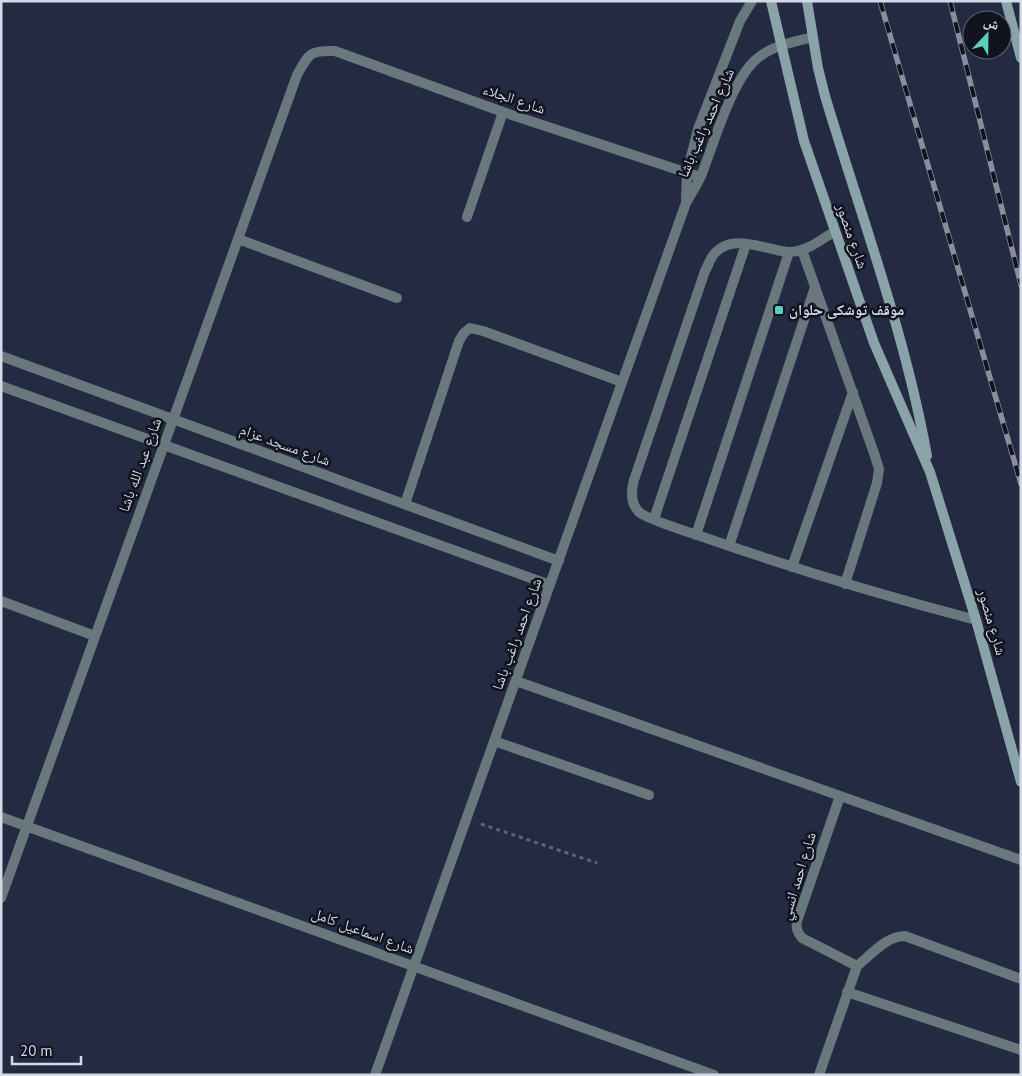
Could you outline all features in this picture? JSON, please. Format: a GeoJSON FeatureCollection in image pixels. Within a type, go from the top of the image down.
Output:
{"type":"FeatureCollection","features":[{"type":"Feature","properties":{"kind":"street","name":"شارع احمد راغب باشا"},"geometry":{"type":"LineString","coordinates":[[686,203],[687,173],[698,129],[740,21],[752,1]]}},
{"type":"Feature","properties":{"kind":"street","name":"شارع منصور"},"geometry":{"type":"LineString","coordinates":[[771,1],[780,46],[804,141],[874,343],[930,472],[976,620],[1021,782]]}},
{"type":"Feature","properties":{"kind":"street","name":"شارع منصور"},"geometry":{"type":"LineString","coordinates":[[807,1],[825,96],[905,352],[930,472]]}},
{"type":"Feature","properties":{"kind":"street"},"geometry":{"type":"LineString","coordinates":[[1006,1],[1021,58]]}},
{"type":"Feature","properties":{"kind":"street","name":"شارع احمد راغب باشا"},"geometry":{"type":"LineString","coordinates":[[375,1075],[686,203],[700,177],[721,121],[748,67],[758,57],[780,46],[813,37]]}},
{"type":"Feature","properties":{"kind":"street","name":"شارع الجلاء"},"geometry":{"type":"LineString","coordinates":[[319,50],[334,51],[350,56],[503,112],[700,177]]}},
{"type":"Feature","properties":{"kind":"street","name":"شارع عبد الله باشا"},"geometry":{"type":"LineString","coordinates":[[1,898],[297,75],[312,53],[319,50]]}},
{"type":"Feature","properties":{"kind":"street"},"geometry":{"type":"LineString","coordinates":[[467,217],[503,112]]}},
{"type":"Feature","properties":{"kind":"street"},"geometry":{"type":"LineString","coordinates":[[834,232],[802,250],[789,252],[746,244],[732,244],[722,247],[713,255],[705,271],[634,480],[631,492],[633,502],[639,513],[696,535],[844,584],[976,620]]}},
{"type":"Feature","properties":{"kind":"street"},"geometry":{"type":"LineString","coordinates":[[238,239],[397,298]]}},
{"type":"Feature","properties":{"kind":"street"},"geometry":{"type":"LineString","coordinates":[[654,520],[746,244]]}},
{"type":"Feature","properties":{"kind":"street"},"geometry":{"type":"LineString","coordinates":[[802,250],[878,463],[878,475],[844,584]]}},
{"type":"Feature","properties":{"kind":"street"},"geometry":{"type":"LineString","coordinates":[[696,535],[789,252]]}},
{"type":"Feature","properties":{"kind":"street"},"geometry":{"type":"LineString","coordinates":[[729,546],[815,287]]}},
{"type":"Feature","properties":{"kind":"street"},"geometry":{"type":"LineString","coordinates":[[404,504],[459,341],[470,328],[483,331],[622,382]]}},
{"type":"Feature","properties":{"kind":"street","name":"شارع مسجد عزام"},"geometry":{"type":"LineString","coordinates":[[1,356],[559,561]]}},
{"type":"Feature","properties":{"kind":"street"},"geometry":{"type":"LineString","coordinates":[[1,386],[550,585]]}},
{"type":"Feature","properties":{"kind":"street"},"geometry":{"type":"LineString","coordinates":[[792,567],[853,392]]}},
{"type":"Feature","properties":{"kind":"street"},"geometry":{"type":"LineString","coordinates":[[1,601],[96,636]]}},
{"type":"Feature","properties":{"kind":"street"},"geometry":{"type":"LineString","coordinates":[[516,681],[1021,860]]}},
{"type":"Feature","properties":{"kind":"street"},"geometry":{"type":"LineString","coordinates":[[494,741],[649,795]]}},
{"type":"Feature","properties":{"kind":"street","name":"شارع احمد انسي"},"geometry":{"type":"LineString","coordinates":[[840,796],[796,927],[802,938],[857,966]]}},
{"type":"Feature","properties":{"kind":"street","name":"شارع اسماعيل كامل"},"geometry":{"type":"LineString","coordinates":[[1,817],[714,1075]]}},
{"type":"Feature","properties":{"kind":"street"},"geometry":{"type":"LineString","coordinates":[[819,1075],[857,966],[889,939],[896,936],[905,936],[1021,979]]}},
{"type":"Feature","properties":{"kind":"street"},"geometry":{"type":"LineString","coordinates":[[847,992],[1021,1050]]}},
{"type":"Feature","properties":{"kind":"path"},"geometry":{"type":"LineString","coordinates":[[466,819],[597,863]]}},
{"type":"Feature","properties":{"kind":"railway"},"geometry":{"type":"LineString","coordinates":[[880,1],[1021,484]]}},
{"type":"Feature","properties":{"kind":"railway"},"geometry":{"type":"LineString","coordinates":[[950,1],[1021,285]]}},
{"type":"Feature","properties":{"kind":"place","name":"موقف توشكى حلوان"},"geometry":{"type":"Point","coordinates":[779,310]}}]}
